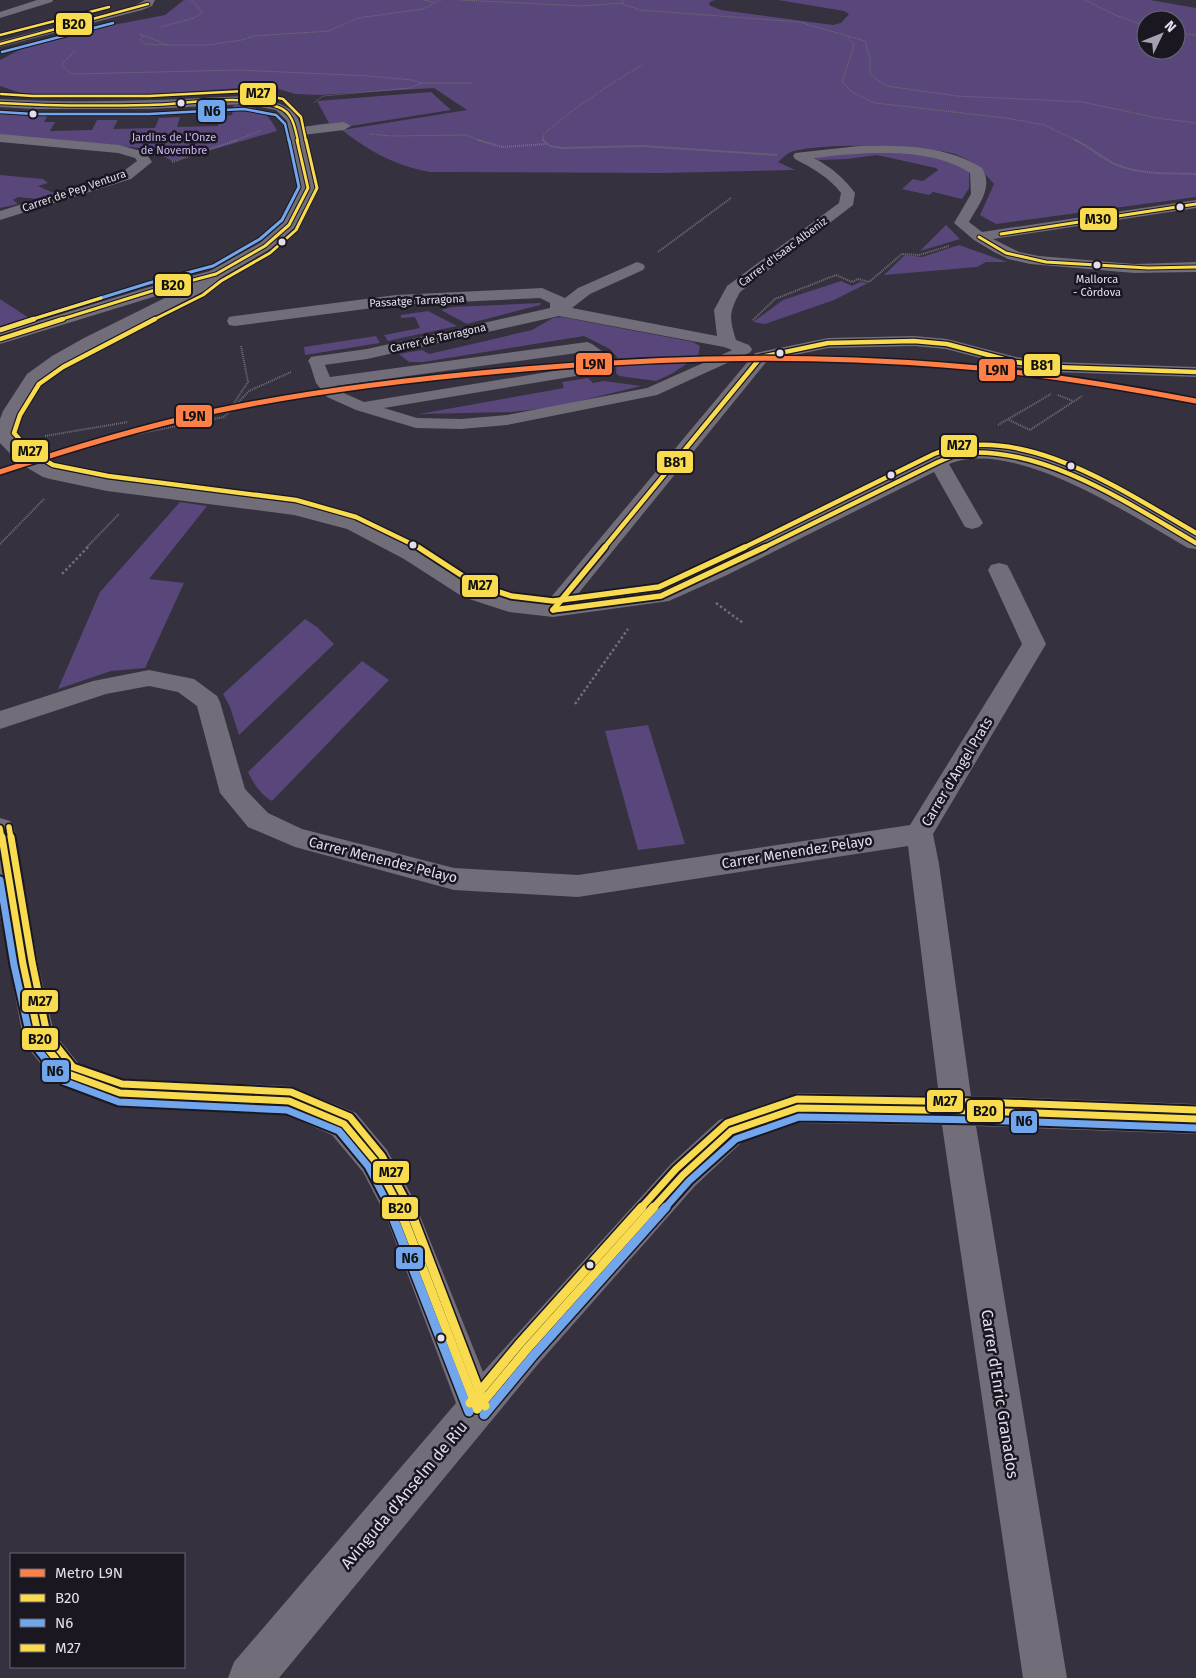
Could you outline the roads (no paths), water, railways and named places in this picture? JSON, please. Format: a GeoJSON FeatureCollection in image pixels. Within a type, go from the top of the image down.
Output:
{"type":"FeatureCollection","features":[{"type":"Feature","properties":{"kind":"street"},"geometry":{"type":"LineString","coordinates":[[0,15],[48,0]]}},
{"type":"Feature","properties":{"kind":"street"},"geometry":{"type":"LineString","coordinates":[[0,44],[138,8],[148,4],[150,0]]}},
{"type":"Feature","properties":{"kind":"street"},"geometry":{"type":"LineString","coordinates":[[0,103],[33,105],[149,105],[245,100],[280,107],[293,120],[308,188],[289,226],[265,246],[216,274],[198,288],[58,360],[33,378],[12,411],[5,434],[10,443],[26,459],[50,473],[107,485],[295,509],[354,524],[412,554],[471,592],[509,605],[553,610],[661,596],[719,570],[938,462],[965,453],[1006,456],[1040,463],[1091,486],[1196,543]]}},
{"type":"Feature","properties":{"kind":"street"},"geometry":{"type":"LineString","coordinates":[[295,132],[344,126]]}},
{"type":"Feature","properties":{"kind":"street","name":"Carrer de Pep Ventura"},"geometry":{"type":"LineString","coordinates":[[0,138],[119,148],[140,155],[145,162],[126,176],[0,216]]}},
{"type":"Feature","properties":{"kind":"street","name":"Carrer d'Isaac Albeniz"},"geometry":{"type":"LineString","coordinates":[[744,350],[723,326],[722,310],[733,289],[846,204],[848,193],[840,181],[822,167],[800,156],[834,151],[881,150],[934,155],[959,160],[977,171],[980,195],[960,223],[978,237]]}},
{"type":"Feature","properties":{"kind":"street"},"geometry":{"type":"LineString","coordinates":[[978,237],[1196,204]]}},
{"type":"Feature","properties":{"kind":"street"},"geometry":{"type":"LineString","coordinates":[[978,237],[1006,253],[1046,262],[1148,268],[1196,267]]}},
{"type":"Feature","properties":{"kind":"street","name":"Carrer de Tarragona"},"geometry":{"type":"LineString","coordinates":[[559,312],[584,291],[637,267]]}},
{"type":"Feature","properties":{"kind":"street"},"geometry":{"type":"LineString","coordinates":[[0,339],[152,291],[216,274]]}},
{"type":"Feature","properties":{"kind":"street","name":"Passatge Tarragona"},"geometry":{"type":"LineString","coordinates":[[235,321],[396,300],[449,299],[542,293],[558,300],[559,312]]}},
{"type":"Feature","properties":{"kind":"street","name":"Carrer de Tarragona"},"geometry":{"type":"LineString","coordinates":[[317,361],[367,354],[559,312],[744,350]]}},
{"type":"Feature","properties":{"kind":"street"},"geometry":{"type":"LineString","coordinates":[[553,610],[744,350],[828,343],[914,341],[947,344],[1016,362],[1054,367],[1196,372]]}},
{"type":"Feature","properties":{"kind":"street"},"geometry":{"type":"LineString","coordinates":[[938,462],[972,523]]}},
{"type":"Feature","properties":{"kind":"street","name":"Carrer d'Angel Prats"},"geometry":{"type":"LineString","coordinates":[[957,1110],[925,864],[919,834],[1034,644],[999,570]]}},
{"type":"Feature","properties":{"kind":"street","name":"Carrer Menendez Pelayo"},"geometry":{"type":"LineString","coordinates":[[0,720],[102,687],[149,678],[185,685],[208,702],[233,793],[258,820],[295,837],[454,879],[578,886],[919,834]]}},
{"type":"Feature","properties":{"kind":"street"},"geometry":{"type":"LineString","coordinates":[[0,828],[23,964],[39,1038],[68,1074],[120,1093],[290,1101],[344,1124],[375,1161],[400,1208],[477,1409]]}},
{"type":"Feature","properties":{"kind":"street","name":"Avinguda d'Anselm de Riu"},"geometry":{"type":"LineString","coordinates":[[250,1678],[526,1350],[683,1175],[731,1131],[798,1108],[957,1110],[1190,1126]]}},
{"type":"Feature","properties":{"kind":"street","name":"Carrer d'Enric Granados"},"geometry":{"type":"LineString","coordinates":[[957,1110],[965,1173],[1044,1678]]}},
{"type":"Feature","properties":{"kind":"lane"},"geometry":{"type":"LineString","coordinates":[[324,383],[588,347],[606,359],[589,370],[362,407]]}},
{"type":"Feature","properties":{"kind":"lane"},"geometry":{"type":"LineString","coordinates":[[317,361],[324,383],[333,394],[362,407],[416,423],[461,424],[507,420],[651,392],[744,350]]}},
{"type":"Feature","properties":{"kind":"metro line","name":"L9N"},"geometry":{"type":"LineString","coordinates":[[0,472],[89,443],[149,427],[271,400],[426,378],[618,362],[749,358],[880,360],[1057,377],[1196,401]]}},
{"type":"Feature","properties":{"kind":"place","name":"Mallorca - Còrdova"},"geometry":{"type":"Point","coordinates":[1097,265]}},
{"type":"Feature","properties":{"kind":"park label","name":"Jardins de L'Onze de Novembre"},"geometry":{"type":"Point","coordinates":[174,143]}}]}
